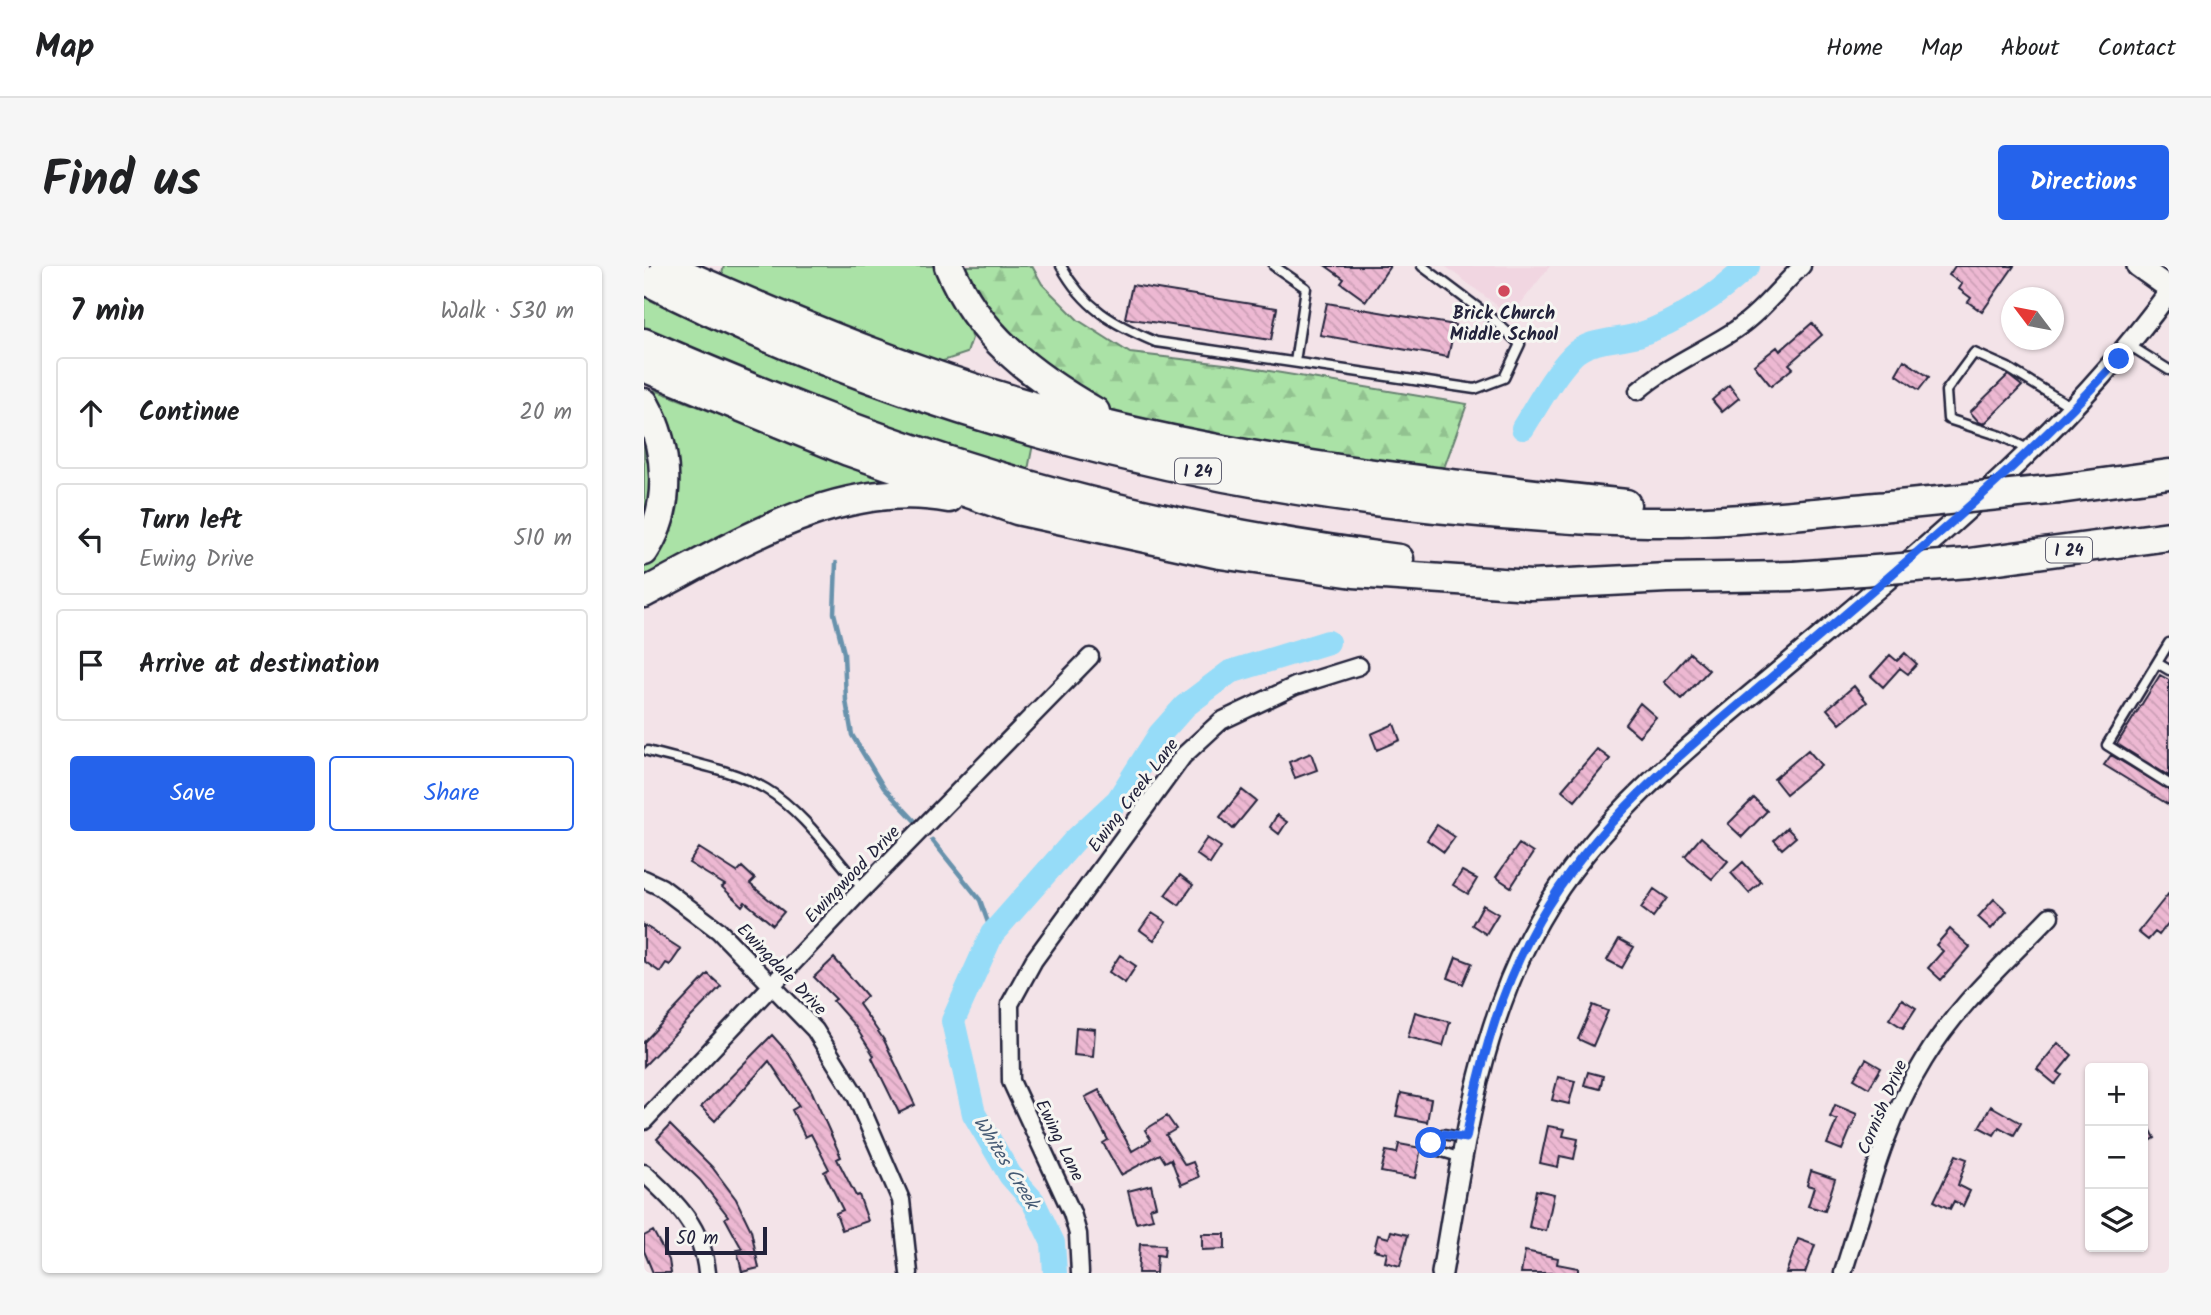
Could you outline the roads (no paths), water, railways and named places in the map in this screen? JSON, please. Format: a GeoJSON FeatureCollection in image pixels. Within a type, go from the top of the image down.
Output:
{"type":"FeatureCollection","features":[{"type":"Feature","properties":{"kind":"highway"},"geometry":{"type":"LineString","coordinates":[[665,266],[864,350],[969,386],[1125,429],[1312,466],[1629,504],[1782,516]]}},
{"type":"Feature","properties":{"kind":"highway"},"geometry":{"type":"LineString","coordinates":[[949,266],[958,288],[1002,347],[1055,389],[1125,429]]}},
{"type":"Feature","properties":{"kind":"highway","name":"I 24"},"geometry":{"type":"LineString","coordinates":[[644,279],[752,329],[867,376],[990,418],[1178,467],[1299,490],[1437,509],[1562,519],[1682,522],[1889,506],[2059,489],[2169,474]]}},
{"type":"Feature","properties":{"kind":"highway","name":"I 24"},"geometry":{"type":"LineString","coordinates":[[644,343],[772,398],[978,470],[1142,514],[1246,536],[1397,559],[1667,578],[1794,576],[1969,563],[2169,536]]}},
{"type":"Feature","properties":{"kind":"highway"},"geometry":{"type":"LineString","coordinates":[[644,368],[848,451],[1017,510]]}},
{"type":"Feature","properties":{"kind":"highway"},"geometry":{"type":"LineString","coordinates":[[644,403],[660,445],[665,484],[655,532],[644,551]]}},
{"type":"Feature","properties":{"kind":"highway"},"geometry":{"type":"LineString","coordinates":[[644,593],[762,533],[832,505],[891,494],[936,495],[1220,554],[1354,573],[1531,585],[1667,578]]}},
{"type":"Feature","properties":{"kind":"main road"},"geometry":{"type":"LineString","coordinates":[[2138,266],[2169,290]]}},
{"type":"Feature","properties":{"kind":"street"},"geometry":{"type":"LineString","coordinates":[[1638,391],[1679,361],[1736,329],[1774,298],[1802,266]]}},
{"type":"Feature","properties":{"kind":"street"},"geometry":{"type":"LineString","coordinates":[[1441,1273],[1466,1138],[1489,1035],[1530,936],[1575,868],[1629,802],[2030,450],[2073,408],[2129,345],[2169,290]]}},
{"type":"Feature","properties":{"kind":"street","name":"Ewingwood Drive"},"geometry":{"type":"LineString","coordinates":[[644,1121],[863,889],[1090,657]]}},
{"type":"Feature","properties":{"kind":"street","name":"Ewing Creek Lane"},"geometry":{"type":"LineString","coordinates":[[1008,1024],[1010,1004],[1034,960],[1183,756],[1221,721],[1295,687],[1359,666]]}},
{"type":"Feature","properties":{"kind":"street","name":"Ewingdale Drive"},"geometry":{"type":"LineString","coordinates":[[644,879],[661,887],[718,930],[815,1030],[856,1096],[901,1200],[909,1273]]}},
{"type":"Feature","properties":{"kind":"street","name":"Cornish Drive"},"geometry":{"type":"LineString","coordinates":[[1843,1273],[1885,1143],[1907,1089],[1962,1007],[2050,916]]}},
{"type":"Feature","properties":{"kind":"street","name":"Ewing Lane"},"geometry":{"type":"LineString","coordinates":[[1008,1024],[1011,1082],[1072,1213],[1078,1234],[1080,1273]]}},
{"type":"Feature","properties":{"kind":"street"},"geometry":{"type":"LineString","coordinates":[[644,1173],[679,1205],[705,1249],[707,1273]]}},
{"type":"Feature","properties":{"kind":"lane"},"geometry":{"type":"LineString","coordinates":[[1061,266],[1073,288],[1113,324],[1156,342],[1475,389],[1504,378],[1520,344],[1494,320],[1422,266]]}},
{"type":"Feature","properties":{"kind":"lane"},"geometry":{"type":"LineString","coordinates":[[1274,266],[1306,288],[1296,362]]}},
{"type":"Feature","properties":{"kind":"lane"},"geometry":{"type":"LineString","coordinates":[[2129,345],[2169,370]]}},
{"type":"Feature","properties":{"kind":"lane"},"geometry":{"type":"LineString","coordinates":[[2030,450],[2001,436],[1948,419],[1946,391],[1974,353],[2008,368],[2073,408]]}},
{"type":"Feature","properties":{"kind":"lane"},"geometry":{"type":"LineString","coordinates":[[2169,643],[2107,745],[2169,784]]}},
{"type":"Feature","properties":{"kind":"lane"},"geometry":{"type":"LineString","coordinates":[[2157,663],[2169,670]]}},
{"type":"Feature","properties":{"kind":"lane"},"geometry":{"type":"LineString","coordinates":[[648,751],[731,775],[766,789],[791,809],[863,889]]}},
{"type":"Feature","properties":{"kind":"lane"},"geometry":{"type":"LineString","coordinates":[[1462,1158],[1438,1152],[1432,1149],[1431,1143],[1443,1134],[1466,1138]]}},
{"type":"Feature","properties":{"kind":"waterway"},"geometry":{"type":"LineString","coordinates":[[1523,428],[1558,372],[1579,350],[1594,343],[1638,335],[1668,323],[1711,297],[1748,266]]}},
{"type":"Feature","properties":{"kind":"waterway"},"geometry":{"type":"LineString","coordinates":[[836,563],[834,613],[844,653],[846,701],[852,735],[884,788],[914,820]]}},
{"type":"Feature","properties":{"kind":"waterway","name":"Whites Creek"},"geometry":{"type":"LineString","coordinates":[[1055,1273],[1053,1243],[1033,1201],[1010,1175],[974,1114],[953,1021],[992,934],[1075,840],[1118,800],[1160,734],[1185,706],[1230,672],[1328,642]]}},
{"type":"Feature","properties":{"kind":"waterway"},"geometry":{"type":"LineString","coordinates":[[932,840],[980,900],[992,934]]}},
{"type":"Feature","properties":{"kind":"place","name":"Brick Church Middle School"},"geometry":{"type":"Point","coordinates":[1504,291]}}]}
